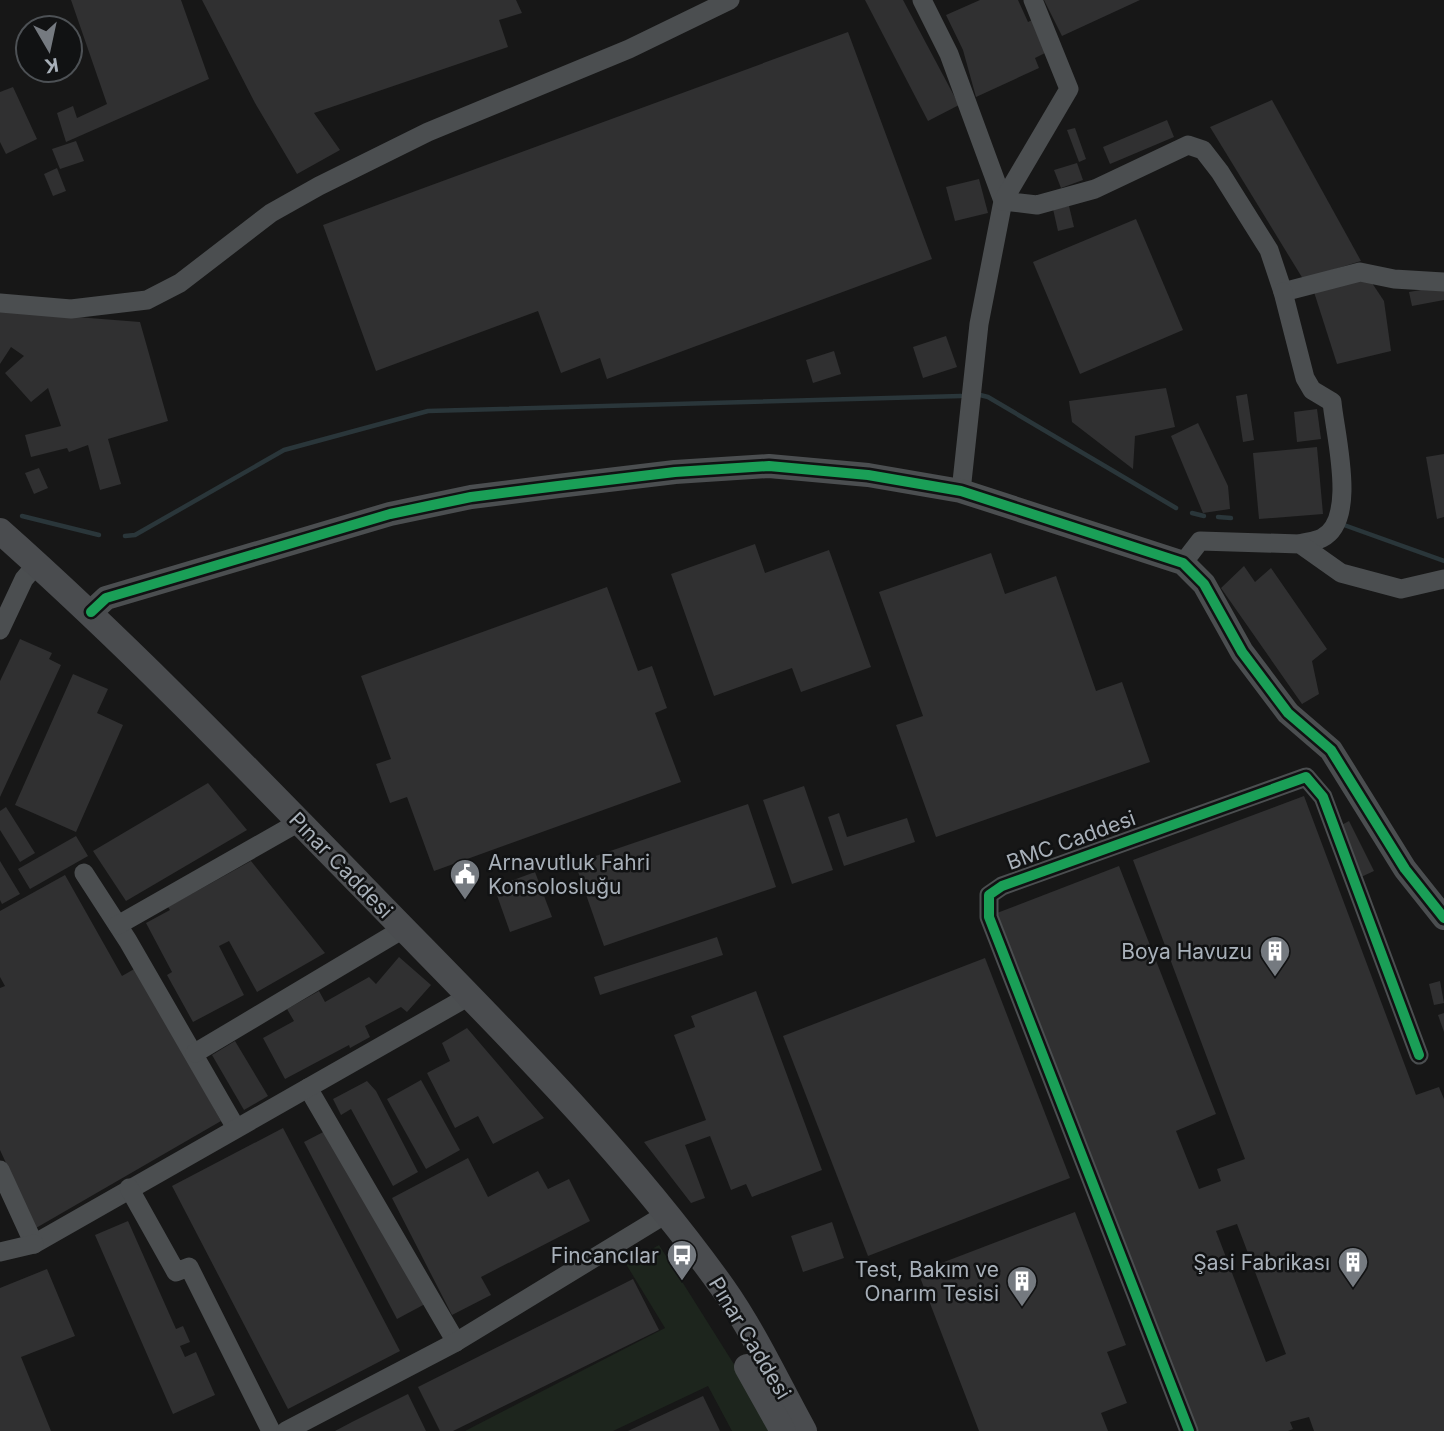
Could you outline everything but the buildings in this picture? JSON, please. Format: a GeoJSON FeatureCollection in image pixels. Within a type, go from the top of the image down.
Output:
{"type":"FeatureCollection","features":[{"type":"Feature","properties":{"kind":"main road","name":"Pınar Caddesi"},"geometry":{"type":"LineString","coordinates":[[0,531],[91,612],[471,995],[568,1100],[666,1214],[725,1290],[804,1431]]}},
{"type":"Feature","properties":{"kind":"main road","name":"Pınar Caddesi"},"geometry":{"type":"LineString","coordinates":[[666,1214],[783,1431]]}},
{"type":"Feature","properties":{"kind":"street"},"geometry":{"type":"LineString","coordinates":[[0,303],[71,309],[147,300],[180,283],[271,213],[319,186],[428,132],[629,49],[730,0]]}},
{"type":"Feature","properties":{"kind":"street"},"geometry":{"type":"LineString","coordinates":[[922,0],[949,54],[1003,201]]}},
{"type":"Feature","properties":{"kind":"street"},"geometry":{"type":"LineString","coordinates":[[961,491],[979,324],[1003,201],[1069,89],[1033,0]]}},
{"type":"Feature","properties":{"kind":"street"},"geometry":{"type":"LineString","coordinates":[[1003,201],[1037,205],[1095,189],[1188,145],[1203,150],[1220,172],[1269,250],[1283,292],[1305,378],[1312,390],[1332,402],[1342,480],[1341,509],[1334,526],[1323,538],[1300,544],[1200,541],[1183,563]]}},
{"type":"Feature","properties":{"kind":"street"},"geometry":{"type":"LineString","coordinates":[[1283,292],[1360,272],[1394,279],[1444,282]]}},
{"type":"Feature","properties":{"kind":"street"},"geometry":{"type":"LineString","coordinates":[[91,612],[106,597],[221,562],[390,514],[471,497],[675,472],[769,466],[868,475],[961,491],[1183,563],[1203,584],[1242,652],[1288,713],[1331,750],[1405,869],[1444,918]]}},
{"type":"Feature","properties":{"kind":"street"},"geometry":{"type":"LineString","coordinates":[[1300,544],[1341,573],[1401,589],[1444,579]]}},
{"type":"Feature","properties":{"kind":"street"},"geometry":{"type":"LineString","coordinates":[[0,630],[24,579],[37,564]]}},
{"type":"Feature","properties":{"kind":"street","name":"BMC Caddesi"},"geometry":{"type":"LineString","coordinates":[[1189,1431],[989,917],[989,895],[1002,886],[1306,777],[1323,797],[1419,1055]]}},
{"type":"Feature","properties":{"kind":"street"},"geometry":{"type":"LineString","coordinates":[[118,925],[299,822]]}},
{"type":"Feature","properties":{"kind":"street"},"geometry":{"type":"LineString","coordinates":[[84,873],[195,1053],[236,1128]]}},
{"type":"Feature","properties":{"kind":"street"},"geometry":{"type":"LineString","coordinates":[[195,1053],[403,929]]}},
{"type":"Feature","properties":{"kind":"street"},"geometry":{"type":"LineString","coordinates":[[0,1252],[34,1244],[471,995]]}},
{"type":"Feature","properties":{"kind":"street"},"geometry":{"type":"LineString","coordinates":[[308,1088],[456,1342]]}},
{"type":"Feature","properties":{"kind":"street"},"geometry":{"type":"LineString","coordinates":[[0,1170],[34,1244]]}},
{"type":"Feature","properties":{"kind":"street"},"geometry":{"type":"LineString","coordinates":[[129,1188],[177,1272],[189,1268],[271,1431]]}},
{"type":"Feature","properties":{"kind":"street"},"geometry":{"type":"LineString","coordinates":[[286,1431],[456,1342],[666,1214]]}},
{"type":"Feature","properties":{"kind":"shaded area"},"geometry":{"type":"Polygon","coordinates":[[[659,1245],[776,1431],[732,1431],[708,1386],[613,1431],[465,1431],[665,1328],[626,1264],[659,1245]]]}},
{"type":"Feature","properties":{"kind":"waterway"},"geometry":{"type":"LineString","coordinates":[[980,395],[988,397],[1176,508]]}},
{"type":"Feature","properties":{"kind":"waterway"},"geometry":{"type":"LineString","coordinates":[[125,536],[135,535],[284,450],[428,411],[961,396]]}},
{"type":"Feature","properties":{"kind":"waterway"},"geometry":{"type":"LineString","coordinates":[[1192,513],[1204,516]]}},
{"type":"Feature","properties":{"kind":"waterway"},"geometry":{"type":"LineString","coordinates":[[22,516],[99,535]]}},
{"type":"Feature","properties":{"kind":"waterway"},"geometry":{"type":"LineString","coordinates":[[1218,517],[1231,518]]}},
{"type":"Feature","properties":{"kind":"waterway"},"geometry":{"type":"LineString","coordinates":[[1344,525],[1444,561]]}},
{"type":"Feature","properties":{"kind":"cycle path"},"geometry":{"type":"LineString","coordinates":[[91,612],[106,598],[390,514],[471,497],[675,472],[769,466],[868,475],[961,491],[1183,563],[1204,584],[1242,652],[1288,713],[1331,750],[1405,869],[1444,918]]}},
{"type":"Feature","properties":{"kind":"cycle path"},"geometry":{"type":"LineString","coordinates":[[1189,1431],[989,917],[989,895],[1002,886],[1306,777],[1323,797],[1419,1055]]}},
{"type":"Feature","properties":{"kind":"place","name":"Arnavutluk Fahri Konsolosluğu"},"geometry":{"type":"Point","coordinates":[465,901]}},
{"type":"Feature","properties":{"kind":"place","name":"Boya Havuzu"},"geometry":{"type":"Point","coordinates":[1275,978]}},
{"type":"Feature","properties":{"kind":"place","name":"Fincancılar"},"geometry":{"type":"Point","coordinates":[682,1282]}},
{"type":"Feature","properties":{"kind":"place","name":"Şasi Fabrikası"},"geometry":{"type":"Point","coordinates":[1353,1289]}},
{"type":"Feature","properties":{"kind":"place","name":"Test, Bakım ve Onarım Tesisi"},"geometry":{"type":"Point","coordinates":[1022,1308]}}]}
